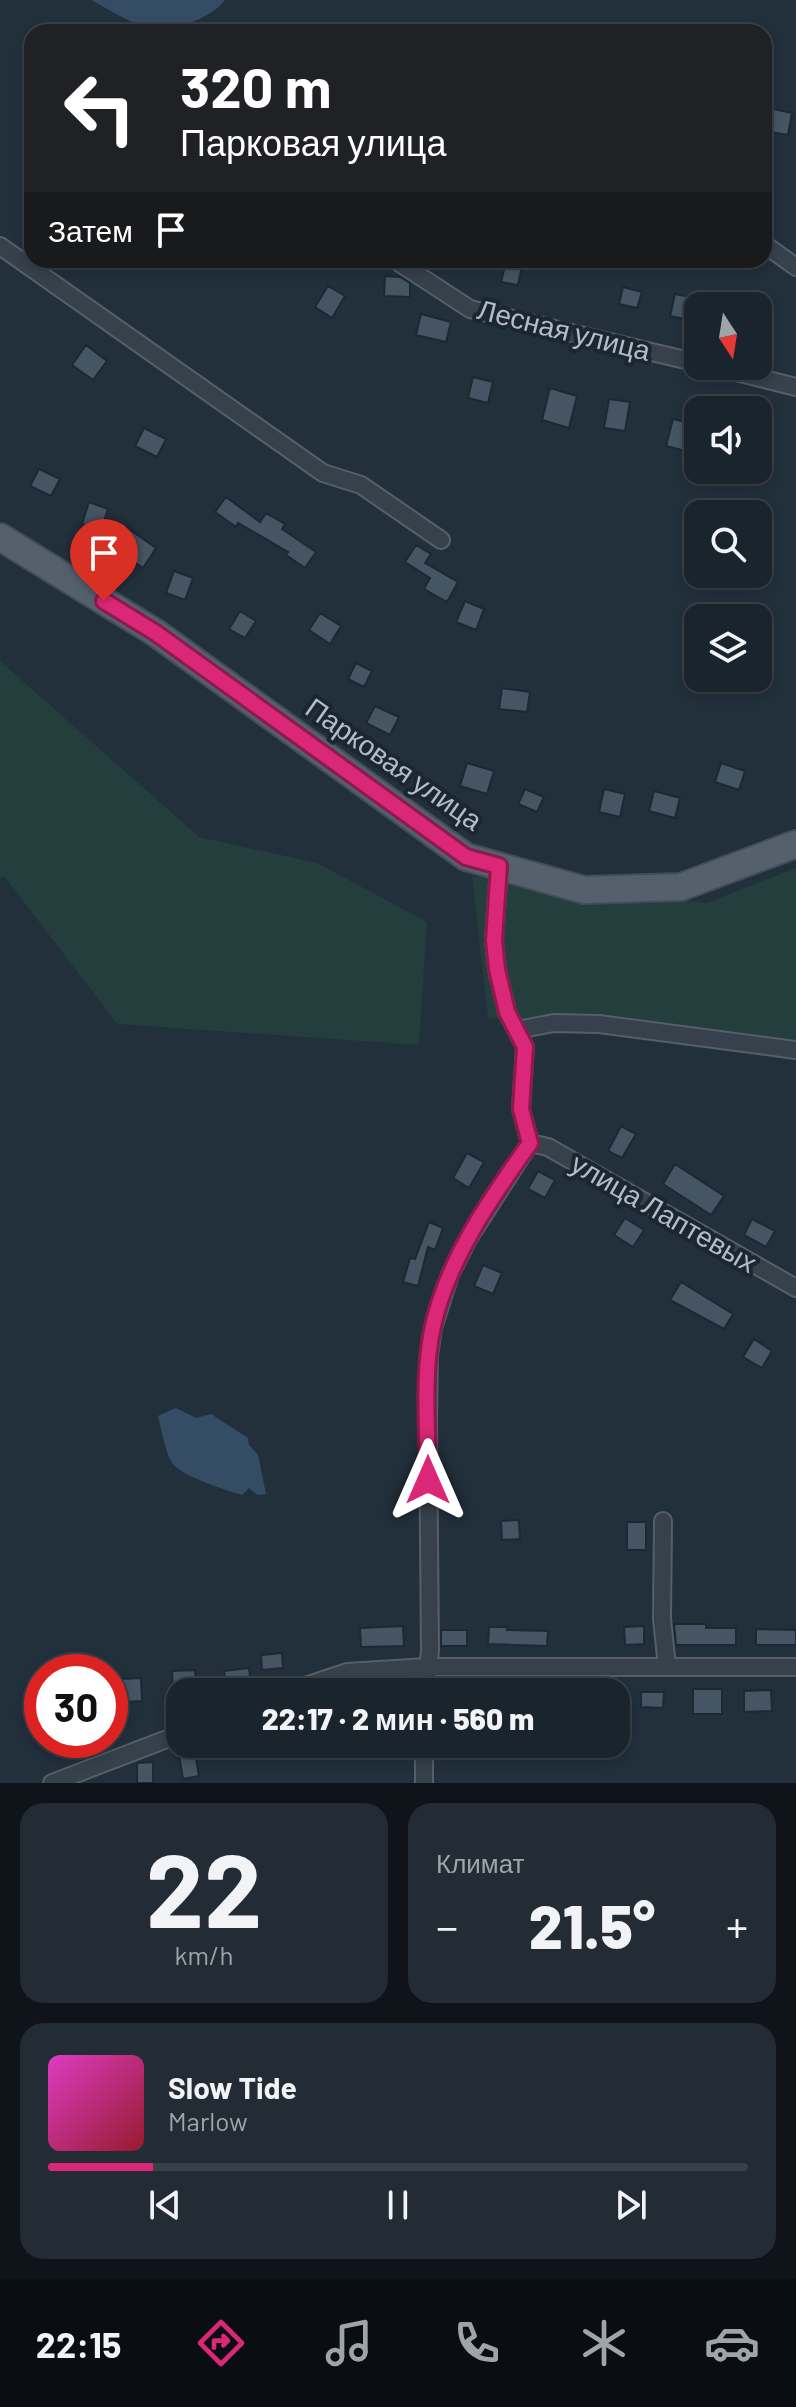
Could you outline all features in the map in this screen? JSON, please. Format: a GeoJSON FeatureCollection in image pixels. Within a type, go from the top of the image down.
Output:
{"type":"FeatureCollection","features":[{"type":"Feature","properties":{"kind":"main road","name":"Парковая улица"},"geometry":{"type":"LineString","coordinates":[[0,537],[156,633],[466,857],[584,890],[681,887],[796,844]]}},
{"type":"Feature","properties":{"kind":"street"},"geometry":{"type":"LineString","coordinates":[[0,246],[24,263]]}},
{"type":"Feature","properties":{"kind":"street"},"geometry":{"type":"LineString","coordinates":[[772,250],[796,267]]}},
{"type":"Feature","properties":{"kind":"street"},"geometry":{"type":"LineString","coordinates":[[31,268],[323,473],[361,485],[441,540]]}},
{"type":"Feature","properties":{"kind":"street","name":"Лесная улица"},"geometry":{"type":"LineString","coordinates":[[407,268],[470,309],[684,360]]}},
{"type":"Feature","properties":{"kind":"street"},"geometry":{"type":"LineString","coordinates":[[768,380],[796,387]]}},
{"type":"Feature","properties":{"kind":"street"},"geometry":{"type":"LineString","coordinates":[[426,1678],[430,1651],[429,1355],[433,1328],[450,1275],[468,1239],[530,1143],[521,1109],[525,1047],[507,1012],[497,969],[494,940],[499,866]]}},
{"type":"Feature","properties":{"kind":"street"},"geometry":{"type":"LineString","coordinates":[[517,1030],[554,1023],[599,1024],[796,1050]]}},
{"type":"Feature","properties":{"kind":"street","name":"улица Лаптевых"},"geometry":{"type":"LineString","coordinates":[[530,1143],[548,1147],[796,1288]]}},
{"type":"Feature","properties":{"kind":"street"},"geometry":{"type":"LineString","coordinates":[[663,1521],[662,1619],[667,1667]]}},
{"type":"Feature","properties":{"kind":"street"},"geometry":{"type":"LineString","coordinates":[[329,1678],[347,1672],[427,1667],[796,1667]]}},
{"type":"Feature","properties":{"kind":"street"},"geometry":{"type":"LineString","coordinates":[[52,1783],[166,1739]]}},
{"type":"Feature","properties":{"kind":"street"},"geometry":{"type":"LineString","coordinates":[[424,1758],[424,1783]]}},
{"type":"Feature","properties":{"kind":"green space"},"geometry":{"type":"Polygon","coordinates":[[[0,661],[199,837],[317,863],[427,922],[419,1045],[117,1024],[5,877],[0,878],[0,661]]]}},
{"type":"Feature","properties":{"kind":"green space"},"geometry":{"type":"Polygon","coordinates":[[[796,868],[796,1059],[488,1018],[472,876],[707,903],[796,868]]]}},
{"type":"Feature","properties":{"kind":"water"},"geometry":{"type":"Polygon","coordinates":[[[91,0],[225,0],[209,14],[188,24],[137,24],[91,0]]]}},
{"type":"Feature","properties":{"kind":"water"},"geometry":{"type":"Polygon","coordinates":[[[176,1408],[196,1418],[211,1414],[248,1438],[249,1445],[258,1455],[266,1494],[258,1495],[249,1488],[242,1495],[178,1469],[170,1460],[158,1416],[176,1408]]]}},
{"type":"Feature","properties":{"kind":"building"},"geometry":{"type":"Polygon","coordinates":[[[772,109],[792,113],[788,135],[772,132],[772,109]]]}},
{"type":"Feature","properties":{"kind":"building"},"geometry":{"type":"Polygon","coordinates":[[[504,268],[522,268],[518,285],[501,282],[504,268]]]}},
{"type":"Feature","properties":{"kind":"building"},"geometry":{"type":"Polygon","coordinates":[[[385,276],[400,277],[410,283],[410,297],[384,296],[385,276]]]}},
{"type":"Feature","properties":{"kind":"building"},"geometry":{"type":"Polygon","coordinates":[[[328,286],[345,296],[332,318],[315,307],[328,286]]]}},
{"type":"Feature","properties":{"kind":"building"},"geometry":{"type":"Polygon","coordinates":[[[623,287],[642,292],[637,308],[619,304],[623,287]]]}},
{"type":"Feature","properties":{"kind":"building"},"geometry":{"type":"Polygon","coordinates":[[[675,294],[684,296],[684,319],[670,316],[675,294]]]}},
{"type":"Feature","properties":{"kind":"building"},"geometry":{"type":"Polygon","coordinates":[[[421,314],[451,322],[446,342],[416,335],[421,314]]]}},
{"type":"Feature","properties":{"kind":"building"},"geometry":{"type":"Polygon","coordinates":[[[86,345],[107,361],[93,380],[72,365],[86,345]]]}},
{"type":"Feature","properties":{"kind":"building"},"geometry":{"type":"Polygon","coordinates":[[[473,377],[493,382],[488,403],[468,398],[473,377]]]}},
{"type":"Feature","properties":{"kind":"building"},"geometry":{"type":"Polygon","coordinates":[[[550,388],[577,396],[569,428],[542,420],[550,388]]]}},
{"type":"Feature","properties":{"kind":"building"},"geometry":{"type":"Polygon","coordinates":[[[609,399],[630,402],[625,431],[604,428],[609,399]]]}},
{"type":"Feature","properties":{"kind":"building"},"geometry":{"type":"Polygon","coordinates":[[[673,419],[684,422],[684,450],[666,446],[673,419]]]}},
{"type":"Feature","properties":{"kind":"building"},"geometry":{"type":"Polygon","coordinates":[[[144,428],[166,439],[157,457],[135,446],[144,428]]]}},
{"type":"Feature","properties":{"kind":"building"},"geometry":{"type":"Polygon","coordinates":[[[39,469],[60,479],[51,496],[30,486],[39,469]]]}},
{"type":"Feature","properties":{"kind":"building"},"geometry":{"type":"Polygon","coordinates":[[[226,497],[260,522],[266,513],[285,524],[282,529],[316,552],[305,568],[286,555],[288,552],[238,523],[236,527],[215,512],[226,497]]]}},
{"type":"Feature","properties":{"kind":"building"},"geometry":{"type":"Polygon","coordinates":[[[89,502],[108,509],[101,530],[82,524],[89,502]]]}},
{"type":"Feature","properties":{"kind":"building"},"geometry":{"type":"Polygon","coordinates":[[[126,527],[156,548],[143,568],[112,547],[126,527]]]}},
{"type":"Feature","properties":{"kind":"building"},"geometry":{"type":"Polygon","coordinates":[[[416,545],[431,554],[425,563],[458,582],[447,602],[424,589],[430,578],[405,562],[416,545]]]}},
{"type":"Feature","properties":{"kind":"building"},"geometry":{"type":"Polygon","coordinates":[[[174,571],[193,578],[185,600],[166,593],[174,571]]]}},
{"type":"Feature","properties":{"kind":"building"},"geometry":{"type":"Polygon","coordinates":[[[465,601],[484,609],[476,630],[456,622],[465,601]]]}},
{"type":"Feature","properties":{"kind":"building"},"geometry":{"type":"Polygon","coordinates":[[[240,611],[256,621],[245,638],[229,629],[240,611]]]}},
{"type":"Feature","properties":{"kind":"building"},"geometry":{"type":"Polygon","coordinates":[[[320,613],[341,626],[330,644],[309,630],[320,613]]]}},
{"type":"Feature","properties":{"kind":"building"},"geometry":{"type":"Polygon","coordinates":[[[356,663],[372,671],[364,687],[348,679],[356,663]]]}},
{"type":"Feature","properties":{"kind":"building"},"geometry":{"type":"Polygon","coordinates":[[[502,688],[530,692],[527,712],[499,709],[502,688]]]}},
{"type":"Feature","properties":{"kind":"building"},"geometry":{"type":"Polygon","coordinates":[[[375,706],[399,717],[390,735],[366,723],[375,706]]]}},
{"type":"Feature","properties":{"kind":"building"},"geometry":{"type":"Polygon","coordinates":[[[467,763],[494,771],[487,794],[460,786],[467,763]]]}},
{"type":"Feature","properties":{"kind":"building"},"geometry":{"type":"Polygon","coordinates":[[[721,763],[745,771],[739,790],[715,782],[721,763]]]}},
{"type":"Feature","properties":{"kind":"building"},"geometry":{"type":"Polygon","coordinates":[[[525,789],[544,797],[537,812],[518,804],[525,789]]]}},
{"type":"Feature","properties":{"kind":"building"},"geometry":{"type":"Polygon","coordinates":[[[604,789],[625,794],[620,817],[599,812],[604,789]]]}},
{"type":"Feature","properties":{"kind":"building"},"geometry":{"type":"Polygon","coordinates":[[[654,791],[680,798],[675,818],[649,811],[654,791]]]}},
{"type":"Feature","properties":{"kind":"building"},"geometry":{"type":"Polygon","coordinates":[[[621,1126],[636,1134],[622,1158],[608,1151],[621,1126]]]}},
{"type":"Feature","properties":{"kind":"building"},"geometry":{"type":"Polygon","coordinates":[[[467,1153],[484,1162],[469,1188],[453,1178],[467,1153]]]}},
{"type":"Feature","properties":{"kind":"building"},"geometry":{"type":"Polygon","coordinates":[[[675,1164],[724,1196],[711,1215],[663,1184],[675,1164]]]}},
{"type":"Feature","properties":{"kind":"building"},"geometry":{"type":"Polygon","coordinates":[[[538,1171],[555,1180],[545,1198],[528,1189],[538,1171]]]}},
{"type":"Feature","properties":{"kind":"building"},"geometry":{"type":"Polygon","coordinates":[[[625,1218],[644,1230],[633,1247],[614,1235],[625,1218]]]}},
{"type":"Feature","properties":{"kind":"building"},"geometry":{"type":"Polygon","coordinates":[[[752,1219],[775,1231],[766,1247],[744,1235],[752,1219]]]}},
{"type":"Feature","properties":{"kind":"building"},"geometry":{"type":"Polygon","coordinates":[[[429,1222],[443,1228],[435,1250],[428,1247],[418,1286],[403,1282],[410,1258],[415,1259],[429,1222]]]}},
{"type":"Feature","properties":{"kind":"building"},"geometry":{"type":"Polygon","coordinates":[[[483,1265],[502,1273],[493,1294],[474,1286],[483,1265]]]}},
{"type":"Feature","properties":{"kind":"building"},"geometry":{"type":"Polygon","coordinates":[[[681,1282],[733,1314],[724,1329],[670,1300],[681,1282]]]}},
{"type":"Feature","properties":{"kind":"building"},"geometry":{"type":"Polygon","coordinates":[[[754,1339],[772,1351],[762,1368],[743,1357],[754,1339]]]}},
{"type":"Feature","properties":{"kind":"building"},"geometry":{"type":"Polygon","coordinates":[[[519,1520],[520,1539],[502,1540],[501,1521],[519,1520]]]}},
{"type":"Feature","properties":{"kind":"building"},"geometry":{"type":"Polygon","coordinates":[[[627,1522],[646,1522],[646,1550],[627,1550],[627,1522]]]}},
{"type":"Feature","properties":{"kind":"building"},"geometry":{"type":"Polygon","coordinates":[[[674,1624],[736,1628],[736,1645],[676,1645],[674,1624]]]}},
{"type":"Feature","properties":{"kind":"building"},"geometry":{"type":"Polygon","coordinates":[[[403,1626],[404,1646],[361,1647],[360,1628],[403,1626]]]}},
{"type":"Feature","properties":{"kind":"building"},"geometry":{"type":"Polygon","coordinates":[[[644,1626],[644,1644],[625,1645],[624,1627],[644,1626]]]}},
{"type":"Feature","properties":{"kind":"building"},"geometry":{"type":"Polygon","coordinates":[[[489,1627],[548,1631],[547,1646],[488,1644],[489,1627]]]}},
{"type":"Feature","properties":{"kind":"building"},"geometry":{"type":"Polygon","coordinates":[[[756,1629],[796,1630],[796,1645],[756,1645],[756,1629]]]}},
{"type":"Feature","properties":{"kind":"building"},"geometry":{"type":"Polygon","coordinates":[[[441,1630],[467,1630],[467,1646],[441,1646],[441,1630]]]}},
{"type":"Feature","properties":{"kind":"building"},"geometry":{"type":"Polygon","coordinates":[[[282,1653],[283,1668],[262,1670],[261,1655],[282,1653]]]}},
{"type":"Feature","properties":{"kind":"building"},"geometry":{"type":"Polygon","coordinates":[[[249,1668],[250,1678],[225,1678],[224,1671],[249,1668]]]}},
{"type":"Feature","properties":{"kind":"building"},"geometry":{"type":"Polygon","coordinates":[[[195,1670],[196,1678],[172,1678],[172,1671],[195,1670]]]}},
{"type":"Feature","properties":{"kind":"building"},"geometry":{"type":"Polygon","coordinates":[[[141,1678],[142,1701],[128,1702],[128,1679],[141,1678]]]}},
{"type":"Feature","properties":{"kind":"building"},"geometry":{"type":"Polygon","coordinates":[[[693,1689],[722,1689],[722,1714],[693,1714],[693,1689]]]}},
{"type":"Feature","properties":{"kind":"building"},"geometry":{"type":"Polygon","coordinates":[[[771,1690],[772,1711],[744,1712],[744,1691],[771,1690]]]}},
{"type":"Feature","properties":{"kind":"building"},"geometry":{"type":"Polygon","coordinates":[[[641,1692],[664,1692],[663,1708],[641,1707],[641,1692]]]}},
{"type":"Feature","properties":{"kind":"building"},"geometry":{"type":"Polygon","coordinates":[[[180,1758],[196,1758],[199,1776],[183,1779],[180,1758]]]}},
{"type":"Feature","properties":{"kind":"building"},"geometry":{"type":"Polygon","coordinates":[[[153,1762],[153,1783],[137,1783],[137,1763],[153,1762]]]}},
{"type":"Feature","properties":{"kind":"route"},"geometry":{"type":"LineString","coordinates":[[104,601],[156,633],[466,857],[499,866],[494,940],[497,969],[507,1012],[525,1047],[521,1109],[530,1143],[468,1239],[439,1303],[429,1355],[428,1480]]}}]}
